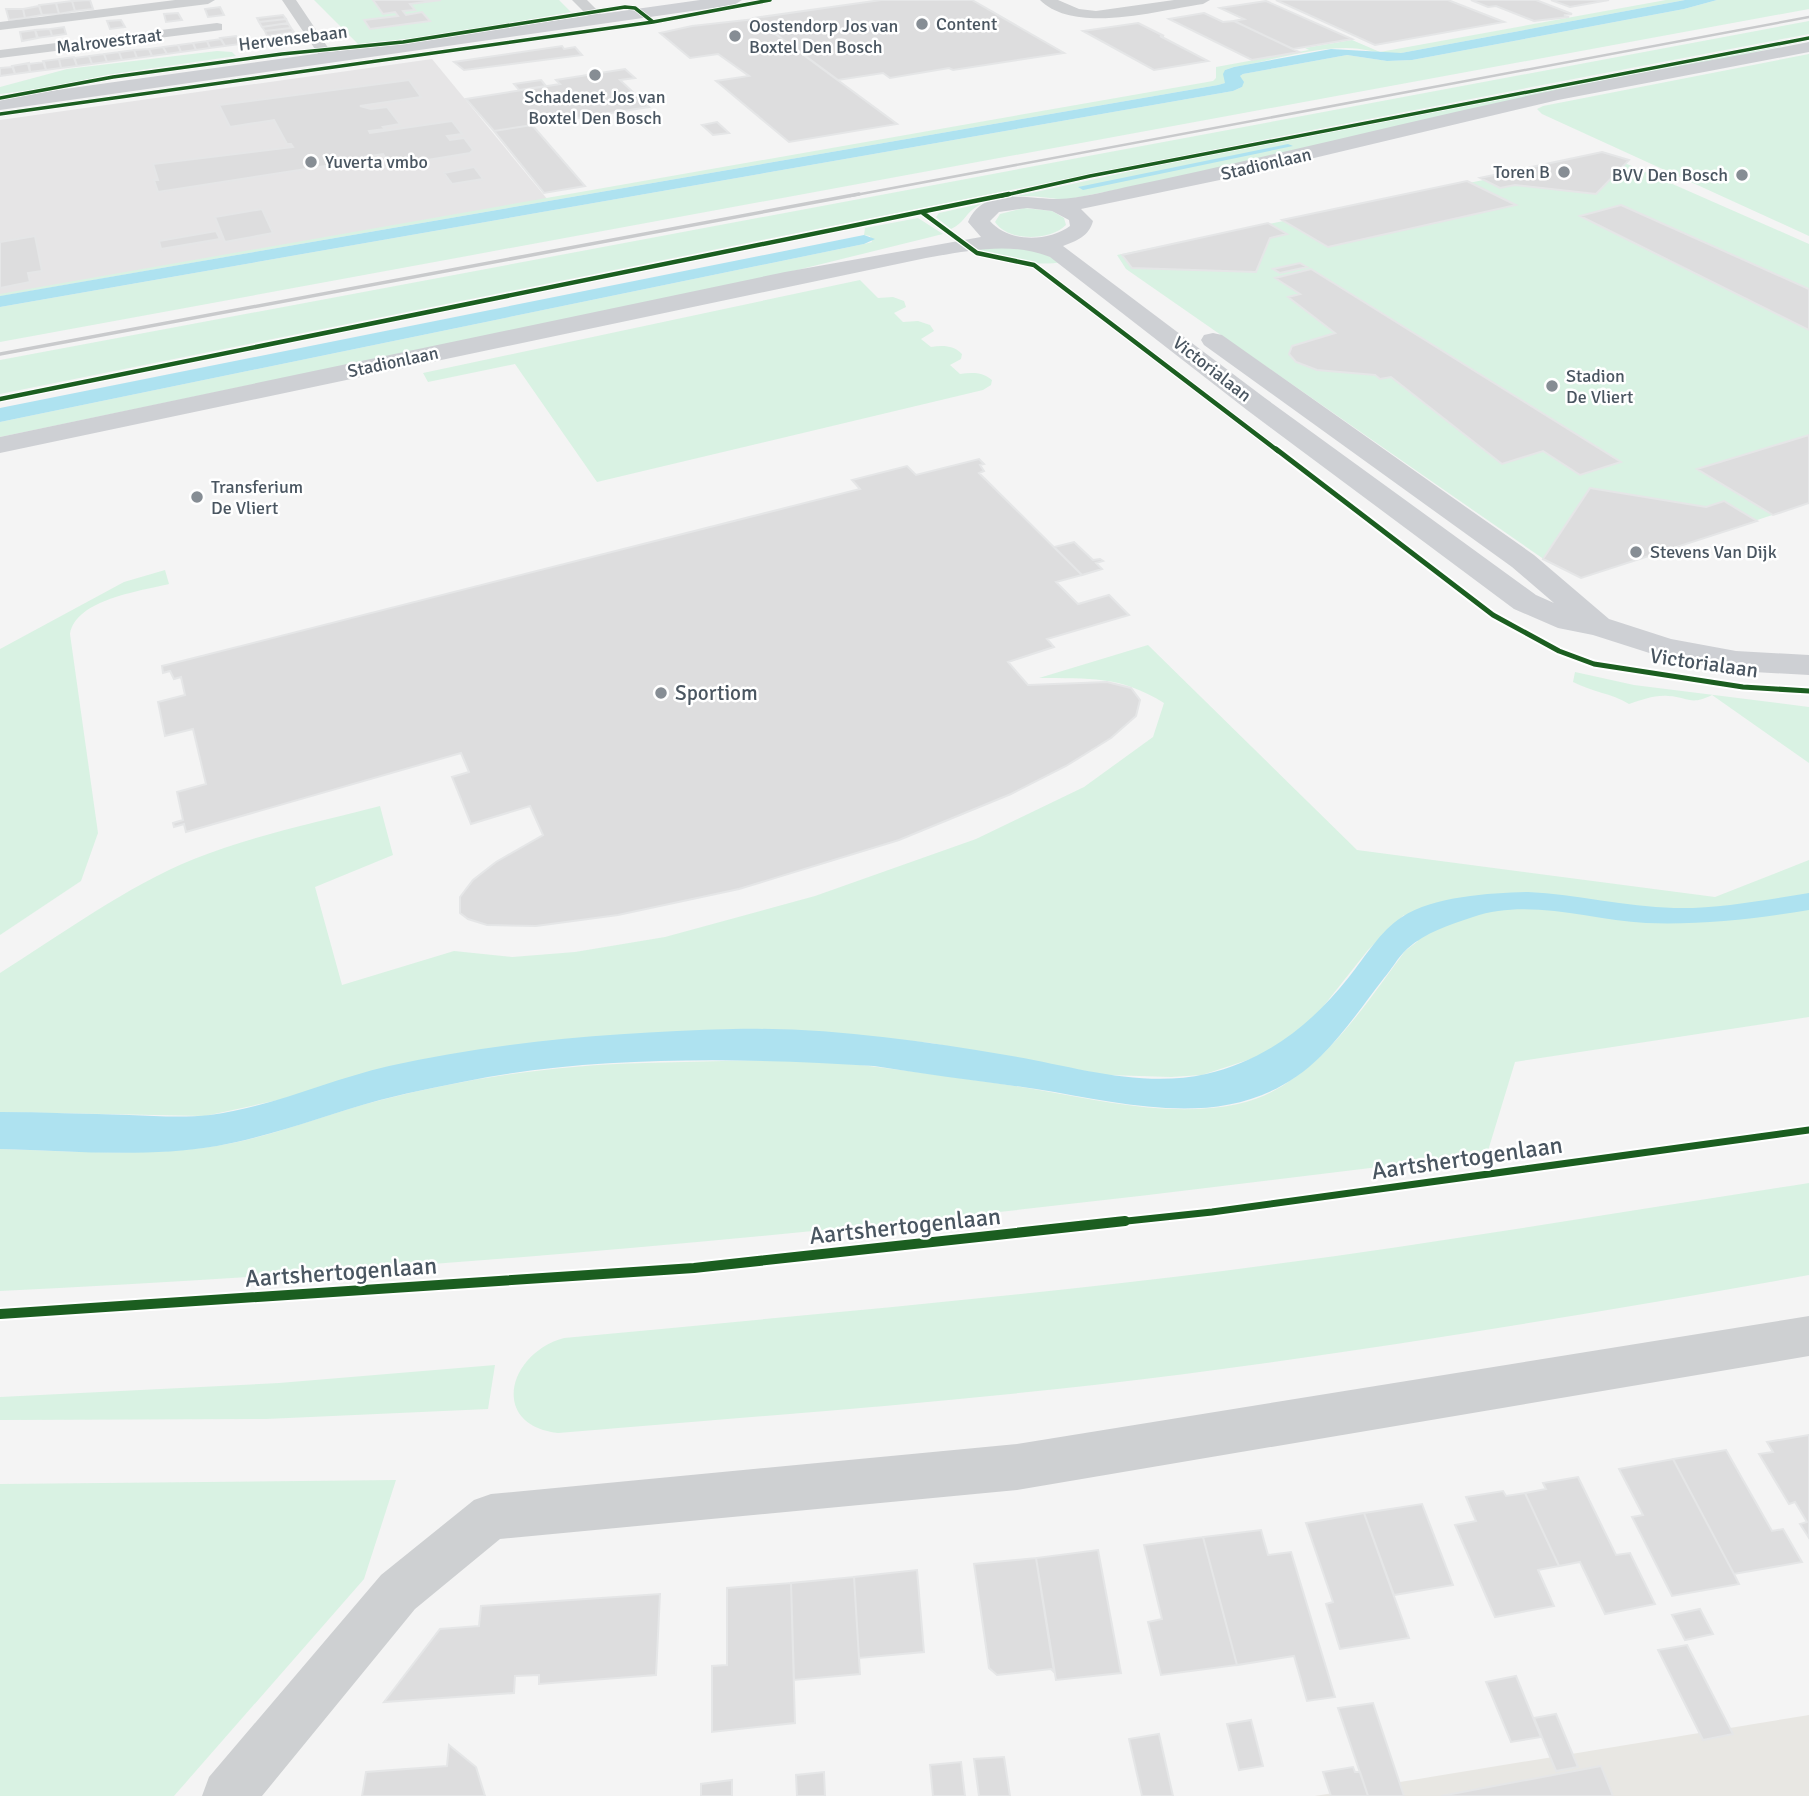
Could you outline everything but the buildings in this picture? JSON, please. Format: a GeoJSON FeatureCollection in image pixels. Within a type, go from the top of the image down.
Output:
{"type":"FeatureCollection","features":[{"type":"Feature","properties":{"kind":"main road","name":"Hervensebaan"},"geometry":{"type":"LineString","coordinates":[[0,104],[734,0]]}},
{"type":"Feature","properties":{"kind":"main road","name":"Stadionlaan"},"geometry":{"type":"LineString","coordinates":[[785,279],[953,235],[979,222],[987,210],[1011,203],[1057,205],[1085,202],[1227,173],[1558,95],[1809,47]]}},
{"type":"Feature","properties":{"kind":"main road","name":"Stadionlaan"},"geometry":{"type":"LineString","coordinates":[[0,444],[785,279],[839,271],[965,245],[1024,242],[1076,229],[1100,214],[1352,155],[1473,115]]}},
{"type":"Feature","properties":{"kind":"main road","name":"Victorialaan"},"geometry":{"type":"LineString","coordinates":[[1057,205],[1077,215],[1079,248],[1247,363],[1524,561],[1599,626]]}},
{"type":"Feature","properties":{"kind":"main road","name":"Victorialaan"},"geometry":{"type":"LineString","coordinates":[[979,222],[984,230],[995,236],[1058,252],[1512,594],[1569,621],[1599,626],[1665,648],[1724,659],[1809,664]]}},
{"type":"Feature","properties":{"kind":"street"},"geometry":{"type":"LineString","coordinates":[[0,26],[208,0]]}},
{"type":"Feature","properties":{"kind":"street"},"geometry":{"type":"LineString","coordinates":[[289,0],[328,58]]}},
{"type":"Feature","properties":{"kind":"street"},"geometry":{"type":"LineString","coordinates":[[579,0],[600,19]]}},
{"type":"Feature","properties":{"kind":"street"},"geometry":{"type":"LineString","coordinates":[[1047,0],[1076,13],[1096,15],[1203,0]]}},
{"type":"Feature","properties":{"kind":"street","name":"Malrovestraat"},"geometry":{"type":"LineString","coordinates":[[0,54],[217,27]]}},
{"type":"Feature","properties":{"kind":"street"},"geometry":{"type":"LineString","coordinates":[[228,1796],[398,1592],[491,1517],[1017,1467],[1809,1336]]}},
{"type":"Feature","properties":{"kind":"shaded area","name":"Yuverta vmbo"},"geometry":{"type":"Polygon","coordinates":[[[432,59],[548,200],[0,296],[0,120],[432,59]]]}},
{"type":"Feature","properties":{"kind":"shaded area"},"geometry":{"type":"Polygon","coordinates":[[[1809,1715],[1809,1796],[1315,1796],[1394,1783],[1809,1715]]]}},
{"type":"Feature","properties":{"kind":"green space"},"geometry":{"type":"Polygon","coordinates":[[[314,0],[559,0],[571,12],[443,35],[358,44],[314,0]]]}},
{"type":"Feature","properties":{"kind":"green space"},"geometry":{"type":"Polygon","coordinates":[[[1666,0],[1685,0],[1401,53],[1380,52],[1666,0]]]}},
{"type":"Feature","properties":{"kind":"green space"},"geometry":{"type":"Polygon","coordinates":[[[1717,0],[1809,0],[1809,9],[0,342],[0,307],[1233,91],[1242,87],[1240,76],[1243,74],[1347,55],[1387,61],[1412,60],[1684,9],[1717,0]]]}},
{"type":"Feature","properties":{"kind":"green space"},"geometry":{"type":"Polygon","coordinates":[[[1809,21],[1809,34],[1130,166],[0,394],[0,360],[1809,21]]]}},
{"type":"Feature","properties":{"kind":"green space"},"geometry":{"type":"Polygon","coordinates":[[[1352,40],[1380,52],[1346,48],[1304,52],[1225,70],[1225,83],[1218,85],[0,296],[1213,81],[1216,78],[1216,67],[1309,50],[1305,48],[1352,40]]]}},
{"type":"Feature","properties":{"kind":"green space"},"geometry":{"type":"Polygon","coordinates":[[[1809,40],[1293,155],[1064,200],[1016,196],[1182,160],[1809,40]]]}},
{"type":"Feature","properties":{"kind":"green space"},"geometry":{"type":"Polygon","coordinates":[[[217,51],[232,52],[236,56],[0,94],[0,87],[67,69],[217,51]]]}},
{"type":"Feature","properties":{"kind":"green space","name":"BVV Den Bosch"},"geometry":{"type":"Polygon","coordinates":[[[1809,54],[1809,236],[1542,114],[1537,109],[1543,106],[1809,54]]]}},
{"type":"Feature","properties":{"kind":"green space","name":"Stadion De Vliert"},"geometry":{"type":"Polygon","coordinates":[[[1601,156],[1627,164],[1809,244],[1809,503],[1581,578],[1545,560],[1126,269],[1117,255],[1601,156]]]}},
{"type":"Feature","properties":{"kind":"green space"},"geometry":{"type":"Polygon","coordinates":[[[983,203],[951,229],[936,217],[939,213],[983,203]]]}},
{"type":"Feature","properties":{"kind":"green space"},"geometry":{"type":"Polygon","coordinates":[[[1024,208],[1052,211],[1064,218],[1066,225],[1050,234],[1029,237],[1009,233],[995,222],[1000,214],[1024,208]]]}},
{"type":"Feature","properties":{"kind":"green space"},"geometry":{"type":"Polygon","coordinates":[[[918,218],[943,234],[765,278],[0,437],[0,422],[864,244],[872,242],[870,236],[864,235],[865,228],[918,218]]]}},
{"type":"Feature","properties":{"kind":"green space"},"geometry":{"type":"Polygon","coordinates":[[[976,247],[1034,249],[1061,262],[1041,264],[1017,261],[994,256],[976,247]]]}},
{"type":"Feature","properties":{"kind":"green space"},"geometry":{"type":"Polygon","coordinates":[[[860,280],[878,298],[893,297],[904,301],[906,307],[894,313],[903,322],[918,321],[930,325],[934,331],[921,339],[931,347],[948,346],[959,351],[962,354],[961,359],[950,365],[960,374],[985,375],[992,380],[991,385],[983,390],[597,482],[515,364],[428,382],[423,373],[860,280]]]}},
{"type":"Feature","properties":{"kind":"green space"},"geometry":{"type":"Polygon","coordinates":[[[165,570],[169,584],[111,598],[84,612],[75,622],[70,634],[98,833],[81,881],[0,935],[0,649],[124,582],[165,570]]]}},
{"type":"Feature","properties":{"kind":"green space"},"geometry":{"type":"Polygon","coordinates":[[[1148,645],[1357,850],[1715,897],[1809,860],[1809,1017],[1515,1062],[1487,1154],[1043,1207],[735,1239],[368,1269],[0,1291],[0,1149],[135,1152],[216,1146],[258,1137],[381,1100],[446,1085],[512,1074],[612,1064],[762,1060],[848,1064],[1163,1109],[1213,1108],[1238,1104],[1265,1095],[1312,1064],[1334,1043],[1405,951],[1418,941],[1404,915],[1368,950],[1318,1013],[1295,1033],[1263,1055],[1202,1075],[1107,1075],[931,1043],[852,1035],[734,1029],[574,1039],[452,1055],[387,1067],[283,1099],[205,1116],[0,1112],[0,973],[120,897],[194,859],[263,836],[380,806],[393,855],[315,887],[342,985],[454,951],[512,957],[575,952],[665,937],[815,896],[976,839],[1084,787],[1153,737],[1164,703],[1133,687],[1104,680],[1039,678],[1148,645]]]}},
{"type":"Feature","properties":{"kind":"green space"},"geometry":{"type":"Polygon","coordinates":[[[1575,672],[1634,685],[1809,707],[1809,763],[1712,695],[1694,700],[1658,696],[1629,704],[1573,682],[1575,672]]]}},
{"type":"Feature","properties":{"kind":"green space"},"geometry":{"type":"Polygon","coordinates":[[[1809,1183],[1809,1275],[1631,1306],[1363,1349],[1184,1374],[826,1411],[558,1433],[536,1427],[522,1417],[515,1403],[514,1388],[519,1373],[530,1358],[545,1346],[564,1338],[976,1299],[1223,1271],[1809,1183]]]}},
{"type":"Feature","properties":{"kind":"green space"},"geometry":{"type":"Polygon","coordinates":[[[495,1365],[488,1409],[266,1419],[0,1420],[0,1397],[279,1383],[495,1365]]]}},
{"type":"Feature","properties":{"kind":"green space"},"geometry":{"type":"Polygon","coordinates":[[[396,1480],[364,1579],[174,1796],[0,1796],[0,1484],[396,1480]]]}},
{"type":"Feature","properties":{"kind":"water"},"geometry":{"type":"Polygon","coordinates":[[[1685,0],[1717,0],[1684,9],[1412,60],[1387,61],[1347,55],[1243,74],[1240,76],[1244,82],[1242,87],[1233,91],[0,307],[0,296],[1218,85],[1225,83],[1225,70],[1234,67],[1331,49],[1401,53],[1685,0]]]}},
{"type":"Feature","properties":{"kind":"water"},"geometry":{"type":"Polygon","coordinates":[[[1288,144],[1293,146],[1083,190],[1078,187],[1288,144]]]}},
{"type":"Feature","properties":{"kind":"water"},"geometry":{"type":"Polygon","coordinates":[[[864,235],[875,239],[864,244],[0,422],[0,408],[864,235]]]}},
{"type":"Feature","properties":{"kind":"water"},"geometry":{"type":"Polygon","coordinates":[[[1528,892],[1674,908],[1724,906],[1809,893],[1809,910],[1748,919],[1646,923],[1516,909],[1464,920],[1430,934],[1407,949],[1329,1047],[1290,1081],[1256,1097],[1222,1106],[1149,1107],[874,1066],[730,1060],[631,1062],[534,1070],[447,1085],[380,1100],[238,1142],[190,1150],[136,1153],[0,1149],[0,1112],[210,1115],[256,1106],[366,1072],[431,1057],[560,1039],[647,1033],[733,1029],[836,1032],[939,1044],[1131,1077],[1181,1078],[1206,1074],[1228,1068],[1268,1050],[1303,1025],[1349,977],[1380,937],[1402,917],[1446,900],[1528,892]]]}},
{"type":"Feature","properties":{"kind":"railway"},"geometry":{"type":"LineString","coordinates":[[850,196],[1809,17]]}},
{"type":"Feature","properties":{"kind":"railway"},"geometry":{"type":"LineString","coordinates":[[0,354],[859,194]]}},
{"type":"Feature","properties":{"kind":"cycle path"},"geometry":{"type":"LineString","coordinates":[[0,114],[653,22],[770,0]]}},
{"type":"Feature","properties":{"kind":"cycle path"},"geometry":{"type":"LineString","coordinates":[[0,98],[113,77],[282,54],[403,42],[625,7],[635,8],[653,22]]}},
{"type":"Feature","properties":{"kind":"cycle path"},"geometry":{"type":"LineString","coordinates":[[0,399],[923,213],[1090,176],[1809,38]]}},
{"type":"Feature","properties":{"kind":"cycle path"},"geometry":{"type":"LineString","coordinates":[[923,213],[977,253],[1034,265],[1493,615],[1559,651],[1594,664],[1743,687],[1809,691]]}},
{"type":"Feature","properties":{"kind":"cycle path","name":"Aartshertogenlaan"},"geometry":{"type":"LineString","coordinates":[[0,1314],[694,1268],[1212,1212],[1809,1130]]}},
{"type":"Feature","properties":{"kind":"place","name":"Content"},"geometry":{"type":"Point","coordinates":[922,24]}},
{"type":"Feature","properties":{"kind":"place","name":"Oostendorp Jos van Boxtel Den Bosch"},"geometry":{"type":"Point","coordinates":[735,36]}},
{"type":"Feature","properties":{"kind":"place","name":"Schadenet Jos van Boxtel Den Bosch"},"geometry":{"type":"Point","coordinates":[595,75]}},
{"type":"Feature","properties":{"kind":"place","name":"Yuverta vmbo"},"geometry":{"type":"Point","coordinates":[311,162]}},
{"type":"Feature","properties":{"kind":"place","name":"Toren B"},"geometry":{"type":"Point","coordinates":[1564,172]}},
{"type":"Feature","properties":{"kind":"place","name":"BVV Den Bosch"},"geometry":{"type":"Point","coordinates":[1742,175]}},
{"type":"Feature","properties":{"kind":"place","name":"Stadion De Vliert"},"geometry":{"type":"Point","coordinates":[1552,386]}},
{"type":"Feature","properties":{"kind":"place","name":"Transferium De Vliert"},"geometry":{"type":"Point","coordinates":[197,497]}},
{"type":"Feature","properties":{"kind":"place","name":"Stevens Van Dijk"},"geometry":{"type":"Point","coordinates":[1636,552]}},
{"type":"Feature","properties":{"kind":"place","name":"Sportiom"},"geometry":{"type":"Point","coordinates":[661,693]}}]}
